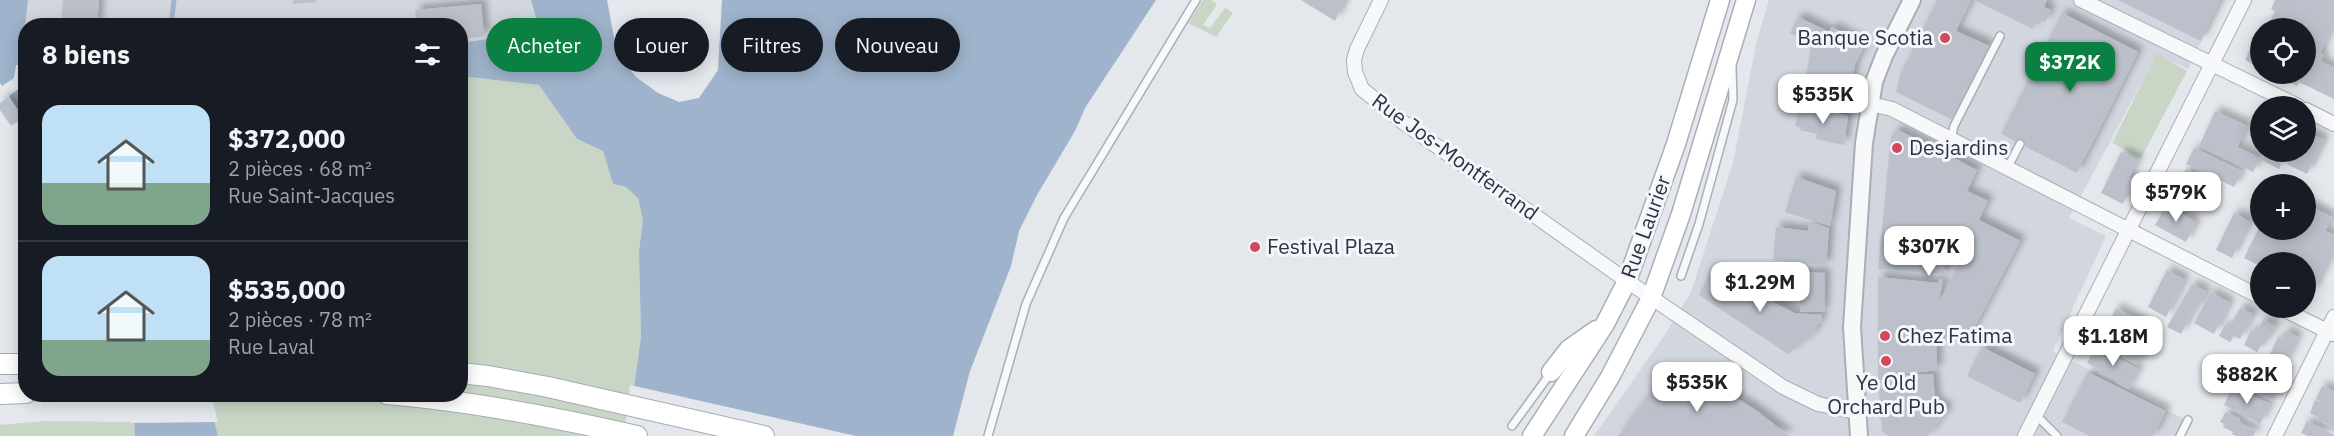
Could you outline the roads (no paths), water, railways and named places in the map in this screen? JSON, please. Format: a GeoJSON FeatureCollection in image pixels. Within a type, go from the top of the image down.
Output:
{"type":"FeatureCollection","features":[{"type":"Feature","properties":{"kind":"main road","name":"Rue Laurier"},"geometry":{"type":"LineString","coordinates":[[1532,436],[1605,324],[1627,281],[1676,144],[1720,0]]}},
{"type":"Feature","properties":{"kind":"main road","name":"Rue Laurier"},"geometry":{"type":"LineString","coordinates":[[1574,436],[1610,378],[1651,298],[1681,214],[1746,0]]}},
{"type":"Feature","properties":{"kind":"main road"},"geometry":{"type":"LineString","coordinates":[[1551,372],[1569,349],[1605,324]]}},
{"type":"Feature","properties":{"kind":"main road"},"geometry":{"type":"LineString","coordinates":[[0,364],[18,364]]}},
{"type":"Feature","properties":{"kind":"main road"},"geometry":{"type":"LineString","coordinates":[[468,374],[498,378],[764,436]]}},
{"type":"Feature","properties":{"kind":"main road"},"geometry":{"type":"LineString","coordinates":[[0,394],[18,393]]}},
{"type":"Feature","properties":{"kind":"main road"},"geometry":{"type":"LineString","coordinates":[[464,402],[597,426],[637,436]]}},
{"type":"Feature","properties":{"kind":"street","name":"Rue Jos-Montferrand"},"geometry":{"type":"LineString","coordinates":[[1381,0],[1354,60],[1355,72],[1362,88],[1404,123],[1627,281],[1794,394],[1818,404],[1857,412]]}},
{"type":"Feature","properties":{"kind":"street"},"geometry":{"type":"LineString","coordinates":[[1859,436],[1852,327],[1857,240],[1870,104],[1879,69],[1912,0]]}},
{"type":"Feature","properties":{"kind":"street"},"geometry":{"type":"LineString","coordinates":[[2081,0],[2278,96]]}},
{"type":"Feature","properties":{"kind":"street"},"geometry":{"type":"LineString","coordinates":[[2025,436],[2244,0]]}},
{"type":"Feature","properties":{"kind":"street"},"geometry":{"type":"LineString","coordinates":[[1870,104],[1892,109],[2250,292]]}},
{"type":"Feature","properties":{"kind":"street"},"geometry":{"type":"LineString","coordinates":[[2316,115],[2334,124]]}},
{"type":"Feature","properties":{"kind":"street"},"geometry":{"type":"LineString","coordinates":[[2275,436],[2330,333],[2334,317]]}},
{"type":"Feature","properties":{"kind":"street"},"geometry":{"type":"LineString","coordinates":[[2301,318],[2330,333]]}},
{"type":"Feature","properties":{"kind":"lane"},"geometry":{"type":"LineString","coordinates":[[988,436],[1023,314],[1051,243],[1196,0]]}},
{"type":"Feature","properties":{"kind":"lane"},"geometry":{"type":"LineString","coordinates":[[1951,139],[1954,126],[2000,36]]}},
{"type":"Feature","properties":{"kind":"lane"},"geometry":{"type":"LineString","coordinates":[[1681,276],[1706,200],[1733,100],[1732,45]]}},
{"type":"Feature","properties":{"kind":"lane"},"geometry":{"type":"LineString","coordinates":[[2008,167],[2020,144]]}},
{"type":"Feature","properties":{"kind":"lane"},"geometry":{"type":"LineString","coordinates":[[1512,426],[1551,372]]}},
{"type":"Feature","properties":{"kind":"lane"},"geometry":{"type":"LineString","coordinates":[[2036,415],[2057,436]]}},
{"type":"Feature","properties":{"kind":"lane"},"geometry":{"type":"LineString","coordinates":[[2180,436],[2188,420]]}},
{"type":"Feature","properties":{"kind":"water"},"geometry":{"type":"Polygon","coordinates":[[[0,0],[28,0],[26,18],[18,18],[18,65],[16,65],[14,78],[2,86],[0,83],[0,0]]]}},
{"type":"Feature","properties":{"kind":"water"},"geometry":{"type":"Polygon","coordinates":[[[531,0],[607,0],[614,37],[614,72],[632,72],[658,93],[679,102],[699,98],[718,70],[722,0],[1156,0],[1085,108],[1075,131],[1037,195],[1019,231],[1011,266],[970,371],[953,436],[627,436],[641,337],[639,251],[643,220],[638,198],[626,187],[613,184],[603,151],[577,139],[539,85],[468,77],[468,42],[486,39],[486,72],[602,72],[602,18],[536,18],[531,0]]]}},
{"type":"Feature","properties":{"kind":"water"},"geometry":{"type":"Polygon","coordinates":[[[18,89],[18,110],[9,96],[18,89]]]}},
{"type":"Feature","properties":{"kind":"water"},"geometry":{"type":"Polygon","coordinates":[[[189,402],[210,402],[218,436],[135,436],[134,422],[189,402]]]}},
{"type":"Feature","properties":{"kind":"waterway"},"geometry":{"type":"LineString","coordinates":[[172,18],[174,0]]}},
{"type":"Feature","properties":{"kind":"place","name":"Banque Scotia"},"geometry":{"type":"Point","coordinates":[1945,38]}},
{"type":"Feature","properties":{"kind":"place","name":"Desjardins"},"geometry":{"type":"Point","coordinates":[1897,148]}},
{"type":"Feature","properties":{"kind":"place","name":"Festival Plaza"},"geometry":{"type":"Point","coordinates":[1255,247]}},
{"type":"Feature","properties":{"kind":"place","name":"Chez Fatima"},"geometry":{"type":"Point","coordinates":[1885,336]}},
{"type":"Feature","properties":{"kind":"place","name":"Ye Old Orchard Pub"},"geometry":{"type":"Point","coordinates":[1886,361]}}]}
